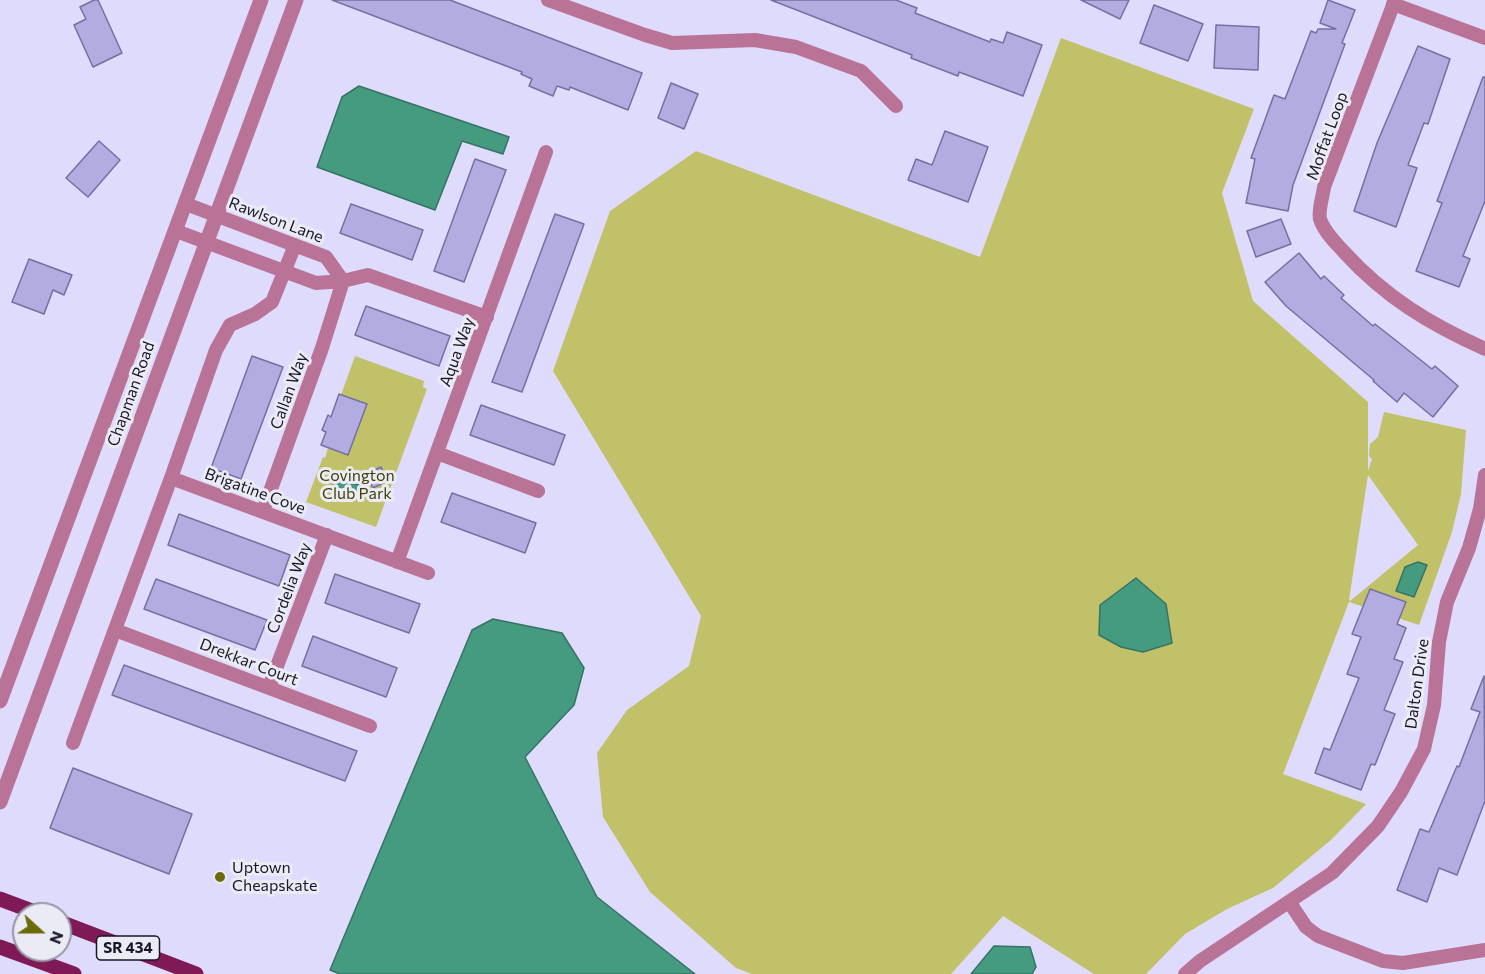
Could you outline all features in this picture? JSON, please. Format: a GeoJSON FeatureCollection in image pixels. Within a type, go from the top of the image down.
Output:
{"type":"FeatureCollection","features":[{"type":"Feature","properties":{"kind":"main road","name":"SR 434"},"geometry":{"type":"LineString","coordinates":[[72,927],[196,974]]}},
{"type":"Feature","properties":{"kind":"main road"},"geometry":{"type":"LineString","coordinates":[[0,947],[74,974]]}},
{"type":"Feature","properties":{"kind":"street","name":"Chapman Road"},"geometry":{"type":"LineString","coordinates":[[0,701],[261,0]]}},
{"type":"Feature","properties":{"kind":"street","name":"Chapman Road"},"geometry":{"type":"LineString","coordinates":[[0,802],[296,0]]}},
{"type":"Feature","properties":{"kind":"street"},"geometry":{"type":"LineString","coordinates":[[548,0],[672,43],[755,40],[796,47],[861,71],[896,105]]}},
{"type":"Feature","properties":{"kind":"street"},"geometry":{"type":"LineString","coordinates":[[1394,2],[1485,38]]}},
{"type":"Feature","properties":{"kind":"street","name":"Moffat Loop"},"geometry":{"type":"LineString","coordinates":[[1394,2],[1324,187],[1320,217],[1330,237],[1356,266],[1393,297],[1440,328],[1485,349]]}},
{"type":"Feature","properties":{"kind":"street","name":"Aqua Way"},"geometry":{"type":"LineString","coordinates":[[397,562],[546,152]]}},
{"type":"Feature","properties":{"kind":"street","name":"Rawlson Lane"},"geometry":{"type":"LineString","coordinates":[[186,204],[326,257],[343,281]]}},
{"type":"Feature","properties":{"kind":"street"},"geometry":{"type":"LineString","coordinates":[[176,231],[316,283],[343,281],[368,275],[487,317]]}},
{"type":"Feature","properties":{"kind":"street"},"geometry":{"type":"LineString","coordinates":[[73,743],[216,350],[230,326],[255,314],[272,302],[295,245]]}},
{"type":"Feature","properties":{"kind":"street","name":"Callan Way"},"geometry":{"type":"LineString","coordinates":[[263,511],[322,348],[343,281]]}},
{"type":"Feature","properties":{"kind":"street"},"geometry":{"type":"LineString","coordinates":[[437,453],[538,491]]}},
{"type":"Feature","properties":{"kind":"street","name":"Dalton Drive"},"geometry":{"type":"LineString","coordinates":[[1185,974],[1200,961],[1332,873],[1378,826],[1401,792],[1424,749],[1434,705],[1439,642],[1447,602],[1472,538],[1480,509],[1485,475]]}},
{"type":"Feature","properties":{"kind":"street","name":"Brigatine Cove"},"geometry":{"type":"LineString","coordinates":[[171,478],[428,573]]}},
{"type":"Feature","properties":{"kind":"street","name":"Cordelia Way"},"geometry":{"type":"LineString","coordinates":[[269,687],[327,535]]}},
{"type":"Feature","properties":{"kind":"street","name":"Drekkar Court"},"geometry":{"type":"LineString","coordinates":[[115,630],[370,726]]}},
{"type":"Feature","properties":{"kind":"street"},"geometry":{"type":"LineString","coordinates":[[1290,903],[1306,927],[1318,936],[1383,961],[1403,963],[1485,950]]}},
{"type":"Feature","properties":{"kind":"green space"},"geometry":{"type":"Polygon","coordinates":[[[1061,38],[1254,109],[1222,193],[1253,301],[1368,402],[1368,471],[1372,459],[1369,456],[1370,444],[1378,437],[1384,412],[1466,430],[1461,494],[1452,532],[1419,625],[1349,602],[1283,774],[1366,804],[1331,840],[1273,888],[1227,909],[1185,934],[1146,974],[1094,974],[1003,916],[951,974],[752,974],[736,968],[650,892],[603,817],[597,753],[627,710],[689,666],[701,616],[553,371],[610,211],[696,151],[980,257],[1061,38]],[[1368,475],[1349,600],[1350,601],[1418,545],[1368,475]]]}},
{"type":"Feature","properties":{"kind":"green space","name":"Covington Club Park"},"geometry":{"type":"Polygon","coordinates":[[[355,356],[424,381],[423,387],[427,389],[376,527],[306,502],[328,448],[348,455],[366,405],[341,395],[355,356]]]}},
{"type":"Feature","properties":{"kind":"shaded area"},"geometry":{"type":"Polygon","coordinates":[[[359,86],[509,137],[503,154],[462,141],[435,210],[317,167],[342,97],[359,86]]]}},
{"type":"Feature","properties":{"kind":"shaded area"},"geometry":{"type":"Polygon","coordinates":[[[339,475],[347,482],[362,486],[361,495],[356,498],[338,494],[333,483],[339,475]]]}},
{"type":"Feature","properties":{"kind":"shaded area"},"geometry":{"type":"Polygon","coordinates":[[[1418,562],[1427,565],[1414,597],[1396,591],[1405,567],[1418,562]]]}},
{"type":"Feature","properties":{"kind":"shaded area"},"geometry":{"type":"Polygon","coordinates":[[[1136,578],[1166,604],[1172,643],[1143,652],[1121,647],[1099,635],[1100,605],[1136,578]]]}},
{"type":"Feature","properties":{"kind":"shaded area"},"geometry":{"type":"Polygon","coordinates":[[[493,619],[562,633],[584,668],[574,705],[525,757],[597,897],[695,974],[340,974],[330,970],[472,630],[493,619]]]}},
{"type":"Feature","properties":{"kind":"shaded area"},"geometry":{"type":"Polygon","coordinates":[[[994,946],[1030,947],[1036,967],[1032,974],[971,974],[994,946]]]}},
{"type":"Feature","properties":{"kind":"building"},"geometry":{"type":"Polygon","coordinates":[[[98,0],[122,53],[93,67],[74,25],[86,19],[80,7],[98,0]]]}},
{"type":"Feature","properties":{"kind":"building"},"geometry":{"type":"Polygon","coordinates":[[[332,0],[450,0],[642,73],[628,110],[570,87],[569,90],[557,86],[553,96],[529,86],[532,79],[521,74],[522,72],[332,0]]]}},
{"type":"Feature","properties":{"kind":"building"},"geometry":{"type":"Polygon","coordinates":[[[771,0],[896,0],[917,8],[915,13],[990,42],[991,39],[1003,43],[1007,32],[1042,45],[1023,96],[959,72],[958,76],[911,58],[912,55],[771,0]]]}},
{"type":"Feature","properties":{"kind":"building"},"geometry":{"type":"Polygon","coordinates":[[[1081,0],[1129,0],[1120,19],[1081,0]]]}},
{"type":"Feature","properties":{"kind":"building"},"geometry":{"type":"Polygon","coordinates":[[[1328,0],[1355,10],[1342,43],[1345,44],[1293,185],[1288,211],[1246,203],[1255,159],[1251,158],[1274,95],[1285,99],[1311,31],[1316,33],[1318,29],[1336,29],[1320,23],[1328,0]]]}},
{"type":"Feature","properties":{"kind":"building"},"geometry":{"type":"Polygon","coordinates":[[[1154,5],[1203,24],[1188,61],[1140,43],[1154,5]]]}},
{"type":"Feature","properties":{"kind":"building"},"geometry":{"type":"Polygon","coordinates":[[[1216,25],[1259,27],[1258,70],[1214,68],[1216,25]]]}},
{"type":"Feature","properties":{"kind":"building"},"geometry":{"type":"Polygon","coordinates":[[[1418,46],[1450,59],[1428,124],[1424,123],[1408,165],[1417,168],[1396,227],[1354,211],[1377,143],[1418,46]]]}},
{"type":"Feature","properties":{"kind":"building"},"geometry":{"type":"Polygon","coordinates":[[[1483,77],[1485,77],[1485,201],[1463,256],[1470,259],[1459,287],[1416,271],[1442,203],[1437,201],[1483,77]]]}},
{"type":"Feature","properties":{"kind":"building"},"geometry":{"type":"Polygon","coordinates":[[[671,83],[698,94],[684,129],[658,118],[671,83]]]}},
{"type":"Feature","properties":{"kind":"building"},"geometry":{"type":"Polygon","coordinates":[[[945,131],[988,147],[968,202],[908,180],[916,159],[932,165],[945,131]]]}},
{"type":"Feature","properties":{"kind":"building"},"geometry":{"type":"Polygon","coordinates":[[[99,141],[120,160],[88,197],[66,178],[99,141]]]}},
{"type":"Feature","properties":{"kind":"building"},"geometry":{"type":"Polygon","coordinates":[[[475,159],[506,170],[464,282],[434,271],[475,159]]]}},
{"type":"Feature","properties":{"kind":"building"},"geometry":{"type":"Polygon","coordinates":[[[351,204],[423,230],[412,260],[340,233],[351,204]]]}},
{"type":"Feature","properties":{"kind":"building"},"geometry":{"type":"Polygon","coordinates":[[[555,214],[584,224],[522,392],[492,382],[555,214]]]}},
{"type":"Feature","properties":{"kind":"building"},"geometry":{"type":"Polygon","coordinates":[[[1281,219],[1291,244],[1256,257],[1247,231],[1281,219]]]}},
{"type":"Feature","properties":{"kind":"building"},"geometry":{"type":"Polygon","coordinates":[[[1299,253],[1321,279],[1324,276],[1344,295],[1341,298],[1373,326],[1375,324],[1432,369],[1435,366],[1458,386],[1433,417],[1404,393],[1397,402],[1286,306],[1265,282],[1299,253]]]}},
{"type":"Feature","properties":{"kind":"building"},"geometry":{"type":"Polygon","coordinates":[[[29,259],[72,275],[64,295],[53,290],[44,314],[12,302],[29,259]]]}},
{"type":"Feature","properties":{"kind":"building"},"geometry":{"type":"Polygon","coordinates":[[[366,306],[450,336],[439,366],[355,335],[366,306]]]}},
{"type":"Feature","properties":{"kind":"building"},"geometry":{"type":"Polygon","coordinates":[[[252,356],[283,367],[241,479],[211,468],[252,356]]]}},
{"type":"Feature","properties":{"kind":"building"},"geometry":{"type":"Polygon","coordinates":[[[339,394],[367,404],[348,455],[321,445],[326,432],[322,430],[328,415],[331,417],[339,394]]]}},
{"type":"Feature","properties":{"kind":"building"},"geometry":{"type":"Polygon","coordinates":[[[481,405],[565,435],[554,465],[470,435],[481,405]]]}},
{"type":"Feature","properties":{"kind":"building"},"geometry":{"type":"Polygon","coordinates":[[[381,467],[387,481],[373,488],[366,474],[381,467]]]}},
{"type":"Feature","properties":{"kind":"building"},"geometry":{"type":"Polygon","coordinates":[[[452,493],[536,523],[525,553],[441,522],[452,493]]]}},
{"type":"Feature","properties":{"kind":"building"},"geometry":{"type":"Polygon","coordinates":[[[179,514],[290,555],[279,586],[168,545],[179,514]]]}},
{"type":"Feature","properties":{"kind":"building"},"geometry":{"type":"Polygon","coordinates":[[[335,574],[420,604],[409,633],[325,603],[335,574]]]}},
{"type":"Feature","properties":{"kind":"building"},"geometry":{"type":"Polygon","coordinates":[[[156,579],[267,620],[255,650],[144,609],[156,579]]]}},
{"type":"Feature","properties":{"kind":"building"},"geometry":{"type":"Polygon","coordinates":[[[1370,589],[1406,602],[1397,624],[1406,628],[1394,659],[1403,662],[1384,710],[1395,714],[1375,765],[1371,764],[1361,790],[1315,773],[1324,748],[1330,750],[1359,678],[1347,674],[1361,637],[1352,634],[1370,589]]]}},
{"type":"Feature","properties":{"kind":"building"},"geometry":{"type":"Polygon","coordinates":[[[313,636],[397,668],[386,697],[302,666],[313,636]]]}},
{"type":"Feature","properties":{"kind":"building"},"geometry":{"type":"Polygon","coordinates":[[[124,665],[357,751],[345,781],[112,695],[124,665]]]}},
{"type":"Feature","properties":{"kind":"building"},"geometry":{"type":"Polygon","coordinates":[[[1484,676],[1485,801],[1457,875],[1439,868],[1427,902],[1397,890],[1420,829],[1429,832],[1457,766],[1459,767],[1480,712],[1471,709],[1484,676]]]}},
{"type":"Feature","properties":{"kind":"building"},"geometry":{"type":"Polygon","coordinates":[[[73,768],[192,814],[169,874],[50,828],[73,768]]]}},
{"type":"Feature","properties":{"kind":"place","name":"Uptown Cheapskate"},"geometry":{"type":"Point","coordinates":[220,877]}}]}
